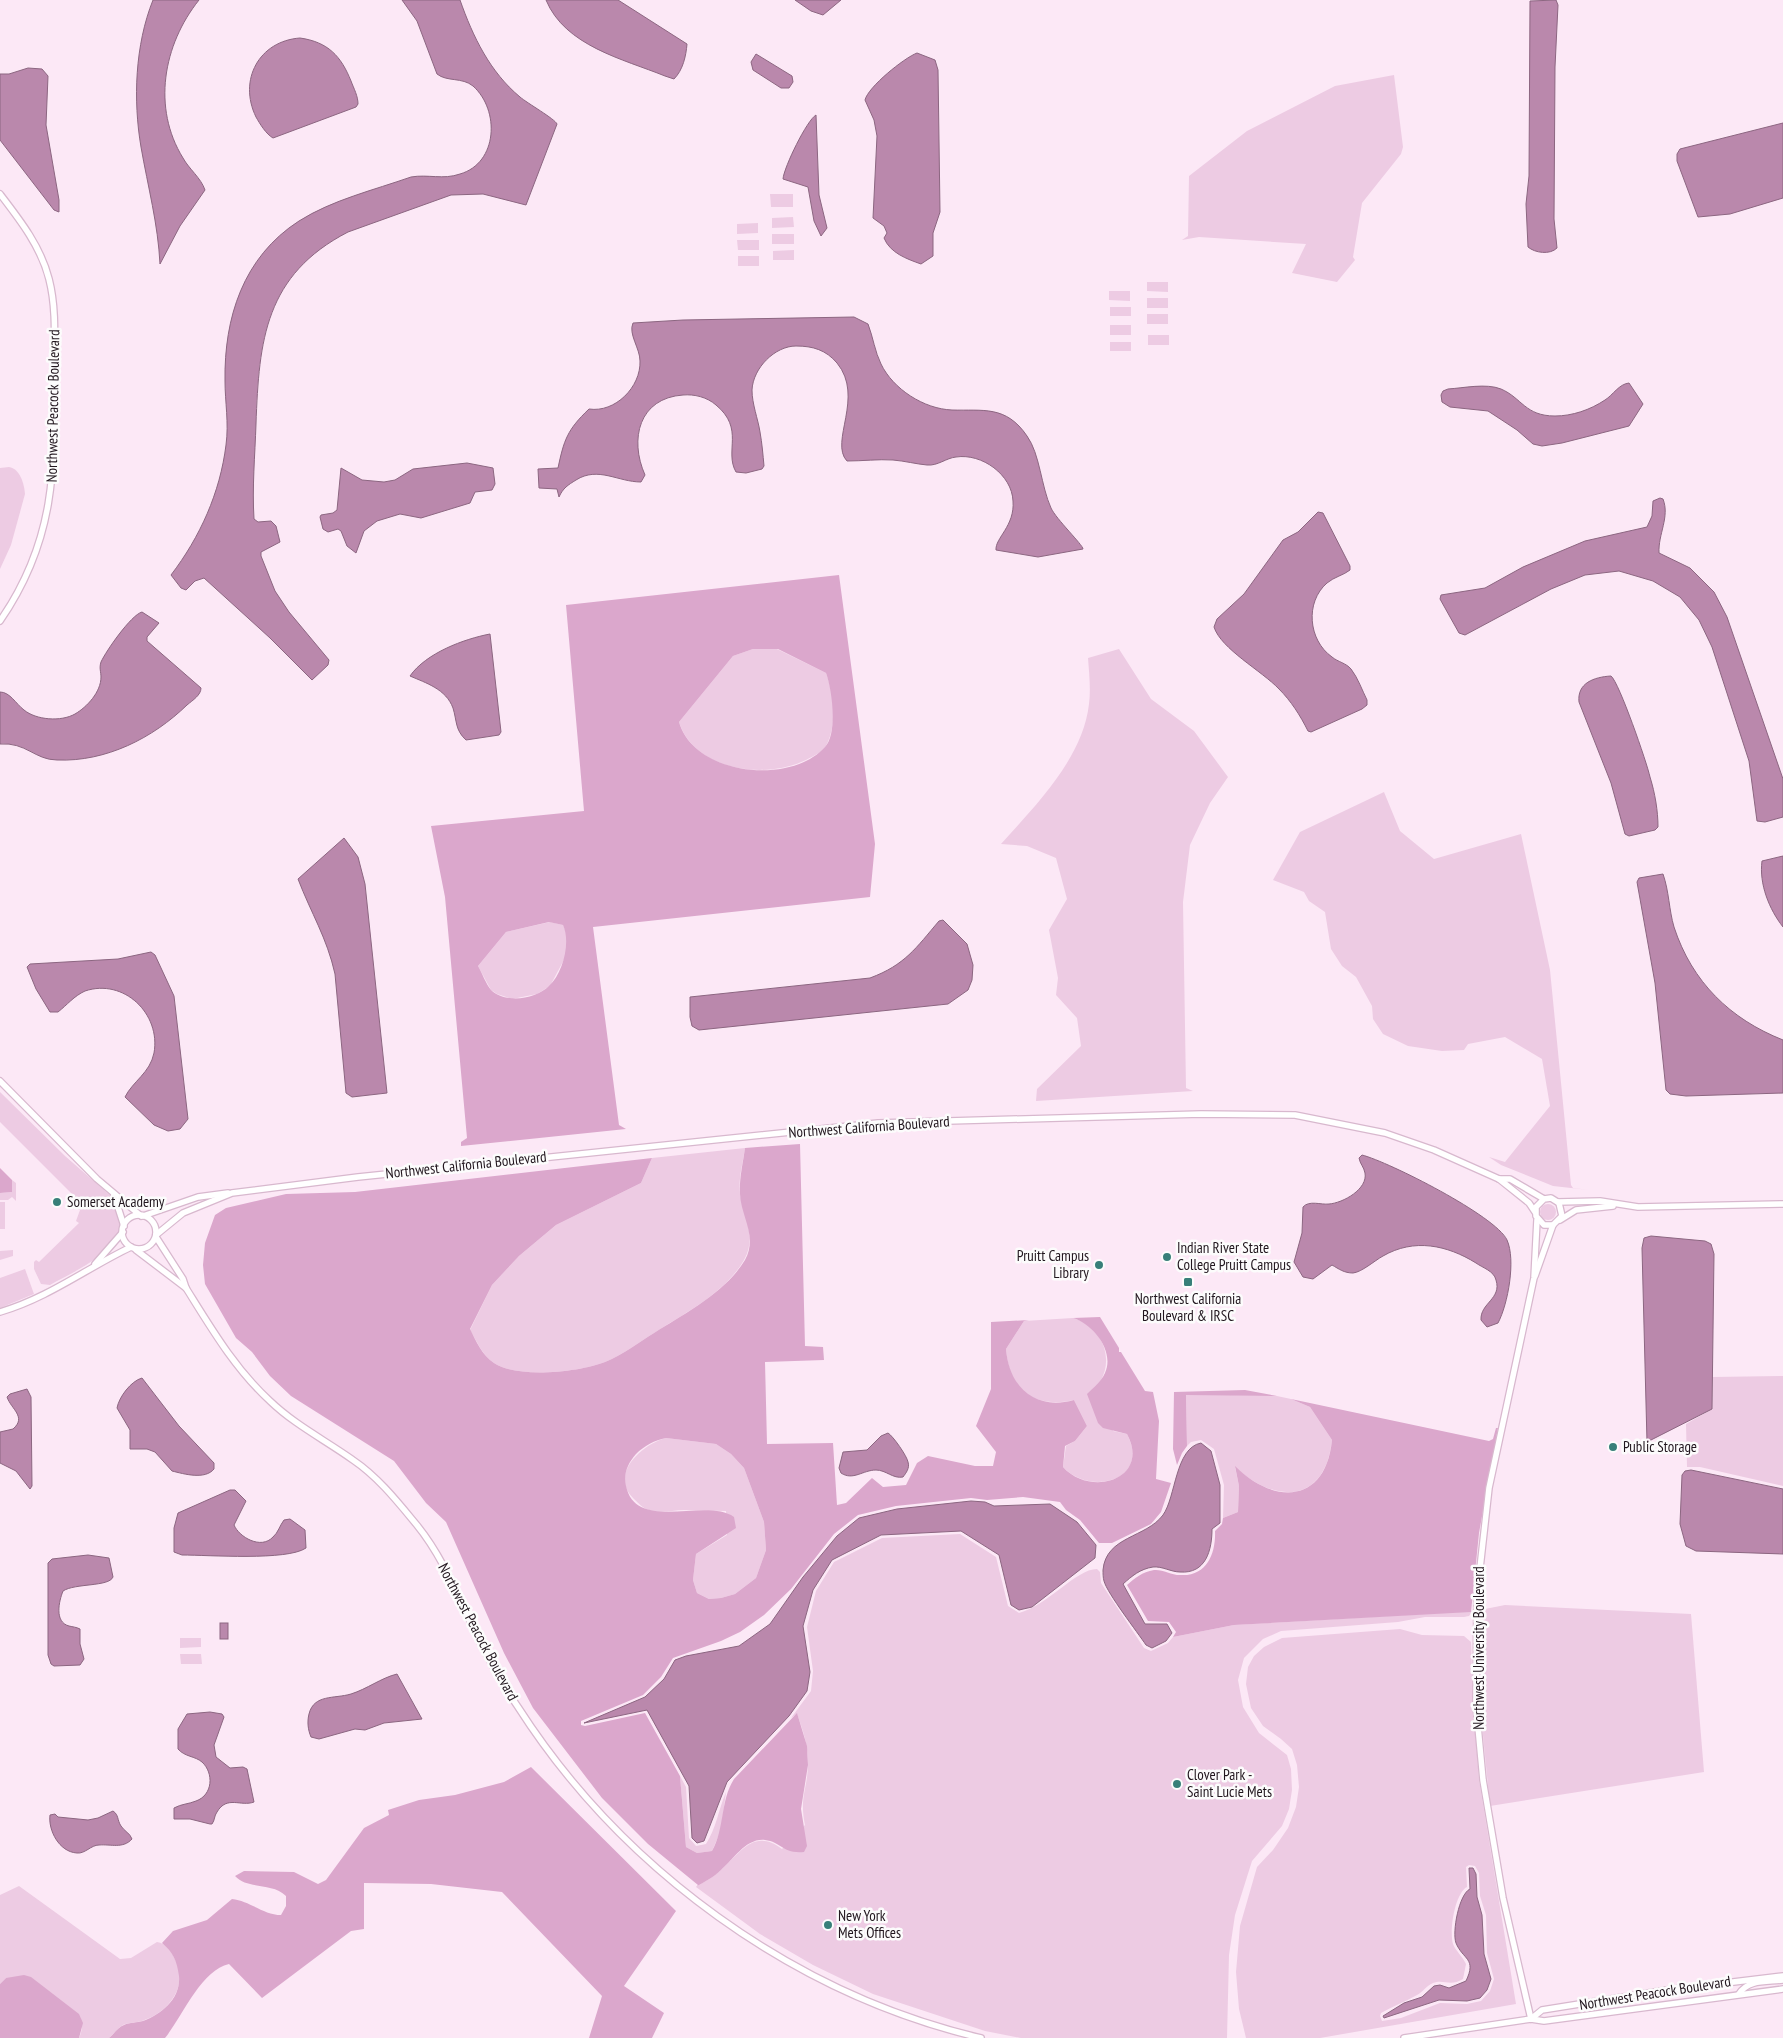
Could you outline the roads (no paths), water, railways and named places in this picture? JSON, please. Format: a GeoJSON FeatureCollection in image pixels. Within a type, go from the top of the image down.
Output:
{"type":"FeatureCollection","features":[{"type":"Feature","properties":{"kind":"street","name":"Northwest Peacock Boulevard"},"geometry":{"type":"LineString","coordinates":[[0,194],[34,241],[49,279],[54,309],[55,460],[48,508],[37,551],[23,584],[0,621]]}},
{"type":"Feature","properties":{"kind":"street"},"geometry":{"type":"LineString","coordinates":[[0,1081],[113,1193],[154,1225],[156,1236],[147,1247],[133,1248],[93,1266],[44,1296],[0,1312]]}},
{"type":"Feature","properties":{"kind":"street","name":"Northwest California Boulevard"},"geometry":{"type":"LineString","coordinates":[[142,1216],[198,1197],[220,1192],[232,1193],[358,1177],[878,1123],[1231,1113],[1295,1115],[1385,1133],[1434,1150],[1499,1179],[1529,1203],[1535,1212]]}},
{"type":"Feature","properties":{"kind":"street","name":"Northwest California Boulevard"},"geometry":{"type":"LineString","coordinates":[[1499,1179],[1510,1179],[1544,1199]]}},
{"type":"Feature","properties":{"kind":"street"},"geometry":{"type":"LineString","coordinates":[[113,1193],[119,1206],[125,1241],[133,1248]]}},
{"type":"Feature","properties":{"kind":"street","name":"Northwest California Boulevard"},"geometry":{"type":"LineString","coordinates":[[156,1236],[190,1210],[232,1193]]}},
{"type":"Feature","properties":{"kind":"street"},"geometry":{"type":"LineString","coordinates":[[1615,1205],[1576,1210],[1553,1225],[1544,1225],[1537,1220],[1535,1212],[1538,1203],[1544,1199],[1551,1198],[1558,1202],[1585,1200],[1638,1207],[1783,1204]]}},
{"type":"Feature","properties":{"kind":"street"},"geometry":{"type":"LineString","coordinates":[[1558,1202],[1562,1211],[1560,1220]]}},
{"type":"Feature","properties":{"kind":"street"},"geometry":{"type":"LineString","coordinates":[[93,1266],[131,1218],[142,1216]]}},
{"type":"Feature","properties":{"kind":"street","name":"Northwest University Boulevard"},"geometry":{"type":"LineString","coordinates":[[1531,2019],[1502,1889],[1483,1780],[1476,1705],[1477,1595],[1489,1488],[1534,1278],[1537,1220]]}},
{"type":"Feature","properties":{"kind":"street","name":"Northwest University Boulevard"},"geometry":{"type":"LineString","coordinates":[[1534,1278],[1540,1266],[1548,1234],[1553,1225]]}},
{"type":"Feature","properties":{"kind":"street","name":"Northwest Peacock Boulevard"},"geometry":{"type":"LineString","coordinates":[[156,1236],[186,1288],[232,1359],[248,1379],[287,1416],[369,1472],[392,1494],[420,1528],[445,1567],[478,1638],[519,1708],[564,1771],[627,1841],[701,1903],[783,1959],[884,2007],[981,2038]]}},
{"type":"Feature","properties":{"kind":"street","name":"Northwest Peacock Boulevard"},"geometry":{"type":"LineString","coordinates":[[133,1248],[186,1288]]}},
{"type":"Feature","properties":{"kind":"street","name":"Northwest Peacock Boulevard"},"geometry":{"type":"LineString","coordinates":[[1531,2019],[1542,2010],[1657,1991],[1783,1976]]}},
{"type":"Feature","properties":{"kind":"street"},"geometry":{"type":"LineString","coordinates":[[1739,1994],[1743,1987],[1750,1984],[1783,1980]]}},
{"type":"Feature","properties":{"kind":"street","name":"Northwest Peacock Boulevard"},"geometry":{"type":"LineString","coordinates":[[1404,2038],[1531,2019],[1542,2021],[1739,1994],[1783,1990]]}},
{"type":"Feature","properties":{"kind":"place","name":"Somerset Academy"},"geometry":{"type":"Point","coordinates":[57,1202]}},
{"type":"Feature","properties":{"kind":"place","name":"Indian River State College Pruitt Campus"},"geometry":{"type":"Point","coordinates":[1167,1257]}},
{"type":"Feature","properties":{"kind":"place","name":"Pruitt Campus Library"},"geometry":{"type":"Point","coordinates":[1099,1265]}},
{"type":"Feature","properties":{"kind":"place","name":"Northwest California Boulevard & IRSC"},"geometry":{"type":"Point","coordinates":[1188,1282]}},
{"type":"Feature","properties":{"kind":"place","name":"Public Storage"},"geometry":{"type":"Point","coordinates":[1613,1447]}},
{"type":"Feature","properties":{"kind":"place","name":"Clover Park - Saint Lucie Mets"},"geometry":{"type":"Point","coordinates":[1177,1784]}},
{"type":"Feature","properties":{"kind":"place","name":"New York Mets Offices"},"geometry":{"type":"Point","coordinates":[828,1925]}}]}
